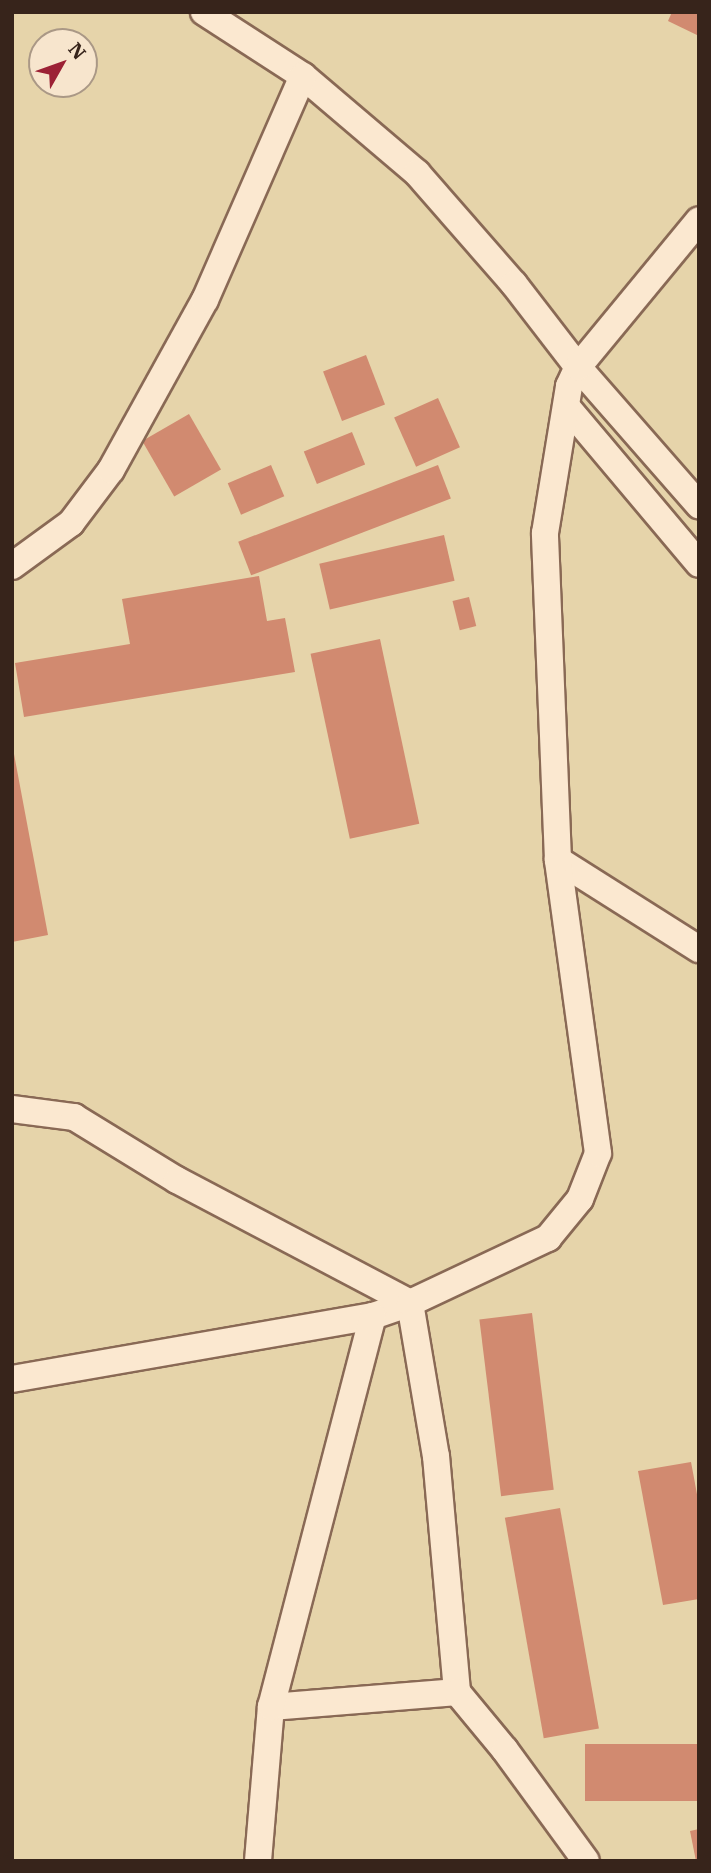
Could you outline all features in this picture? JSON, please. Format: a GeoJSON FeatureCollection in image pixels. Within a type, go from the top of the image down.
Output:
{"type":"FeatureCollection","features":[{"type":"Feature","properties":{"kind":"street"},"geometry":{"type":"LineString","coordinates":[[204,12],[303,76],[417,173],[514,284],[578,367],[699,505]]}},
{"type":"Feature","properties":{"kind":"street"},"geometry":{"type":"LineString","coordinates":[[12,566],[71,523],[111,470],[205,300],[303,76]]}},
{"type":"Feature","properties":{"kind":"street"},"geometry":{"type":"LineString","coordinates":[[12,1379],[373,1316],[410,1303],[548,1238],[580,1199],[598,1153],[558,860],[545,533],[569,386],[578,367],[699,220]]}},
{"type":"Feature","properties":{"kind":"street"},"geometry":{"type":"LineString","coordinates":[[567,407],[699,564]]}},
{"type":"Feature","properties":{"kind":"street"},"geometry":{"type":"LineString","coordinates":[[558,860],[699,949]]}},
{"type":"Feature","properties":{"kind":"street"},"geometry":{"type":"LineString","coordinates":[[12,1109],[74,1117],[177,1180],[410,1303]]}},
{"type":"Feature","properties":{"kind":"street"},"geometry":{"type":"LineString","coordinates":[[410,1303],[436,1456],[457,1692],[505,1750],[586,1861]]}},
{"type":"Feature","properties":{"kind":"street"},"geometry":{"type":"LineString","coordinates":[[258,1861],[271,1707],[373,1316]]}},
{"type":"Feature","properties":{"kind":"street"},"geometry":{"type":"LineString","coordinates":[[271,1707],[457,1692]]}},
{"type":"Feature","properties":{"kind":"shaded area"},"geometry":{"type":"Polygon","coordinates":[[[12,12],[699,12],[699,1861],[12,1861],[12,12]]]}},
{"type":"Feature","properties":{"kind":"building"},"geometry":{"type":"Polygon","coordinates":[[[672,12],[699,12],[699,36],[668,21],[672,12]]]}},
{"type":"Feature","properties":{"kind":"building"},"geometry":{"type":"Polygon","coordinates":[[[366,355],[385,404],[342,421],[323,371],[366,355]]]}},
{"type":"Feature","properties":{"kind":"building"},"geometry":{"type":"Polygon","coordinates":[[[438,398],[460,447],[416,467],[394,418],[438,398]]]}},
{"type":"Feature","properties":{"kind":"building"},"geometry":{"type":"Polygon","coordinates":[[[189,414],[221,469],[174,496],[142,441],[189,414]]]}},
{"type":"Feature","properties":{"kind":"building"},"geometry":{"type":"Polygon","coordinates":[[[352,432],[365,464],[317,484],[304,451],[352,432]]]}},
{"type":"Feature","properties":{"kind":"building"},"geometry":{"type":"Polygon","coordinates":[[[271,465],[284,496],[241,515],[228,483],[271,465]]]}},
{"type":"Feature","properties":{"kind":"building"},"geometry":{"type":"Polygon","coordinates":[[[438,465],[451,499],[251,575],[238,542],[438,465]]]}},
{"type":"Feature","properties":{"kind":"building"},"geometry":{"type":"Polygon","coordinates":[[[444,535],[455,581],[330,610],[319,564],[444,535]]]}},
{"type":"Feature","properties":{"kind":"building"},"geometry":{"type":"Polygon","coordinates":[[[259,576],[267,621],[285,618],[295,672],[24,717],[15,663],[130,644],[122,599],[259,576]]]}},
{"type":"Feature","properties":{"kind":"building"},"geometry":{"type":"Polygon","coordinates":[[[469,597],[476,626],[460,630],[453,601],[469,597]]]}},
{"type":"Feature","properties":{"kind":"building"},"geometry":{"type":"Polygon","coordinates":[[[380,639],[419,824],[350,839],[311,654],[380,639]]]}},
{"type":"Feature","properties":{"kind":"building"},"geometry":{"type":"Polygon","coordinates":[[[14,754],[48,935],[12,942],[12,755],[14,754]]]}},
{"type":"Feature","properties":{"kind":"building"},"geometry":{"type":"Polygon","coordinates":[[[532,1313],[554,1490],[501,1496],[479,1319],[532,1313]]]}},
{"type":"Feature","properties":{"kind":"building"},"geometry":{"type":"Polygon","coordinates":[[[691,1462],[699,1505],[699,1599],[663,1605],[638,1471],[691,1462]]]}},
{"type":"Feature","properties":{"kind":"building"},"geometry":{"type":"Polygon","coordinates":[[[560,1508],[599,1729],[544,1738],[505,1518],[560,1508]]]}},
{"type":"Feature","properties":{"kind":"building"},"geometry":{"type":"Polygon","coordinates":[[[585,1744],[699,1744],[699,1801],[585,1801],[585,1744]]]}},
{"type":"Feature","properties":{"kind":"building"},"geometry":{"type":"Polygon","coordinates":[[[699,1829],[699,1861],[696,1861],[690,1831],[699,1829]]]}}]}
